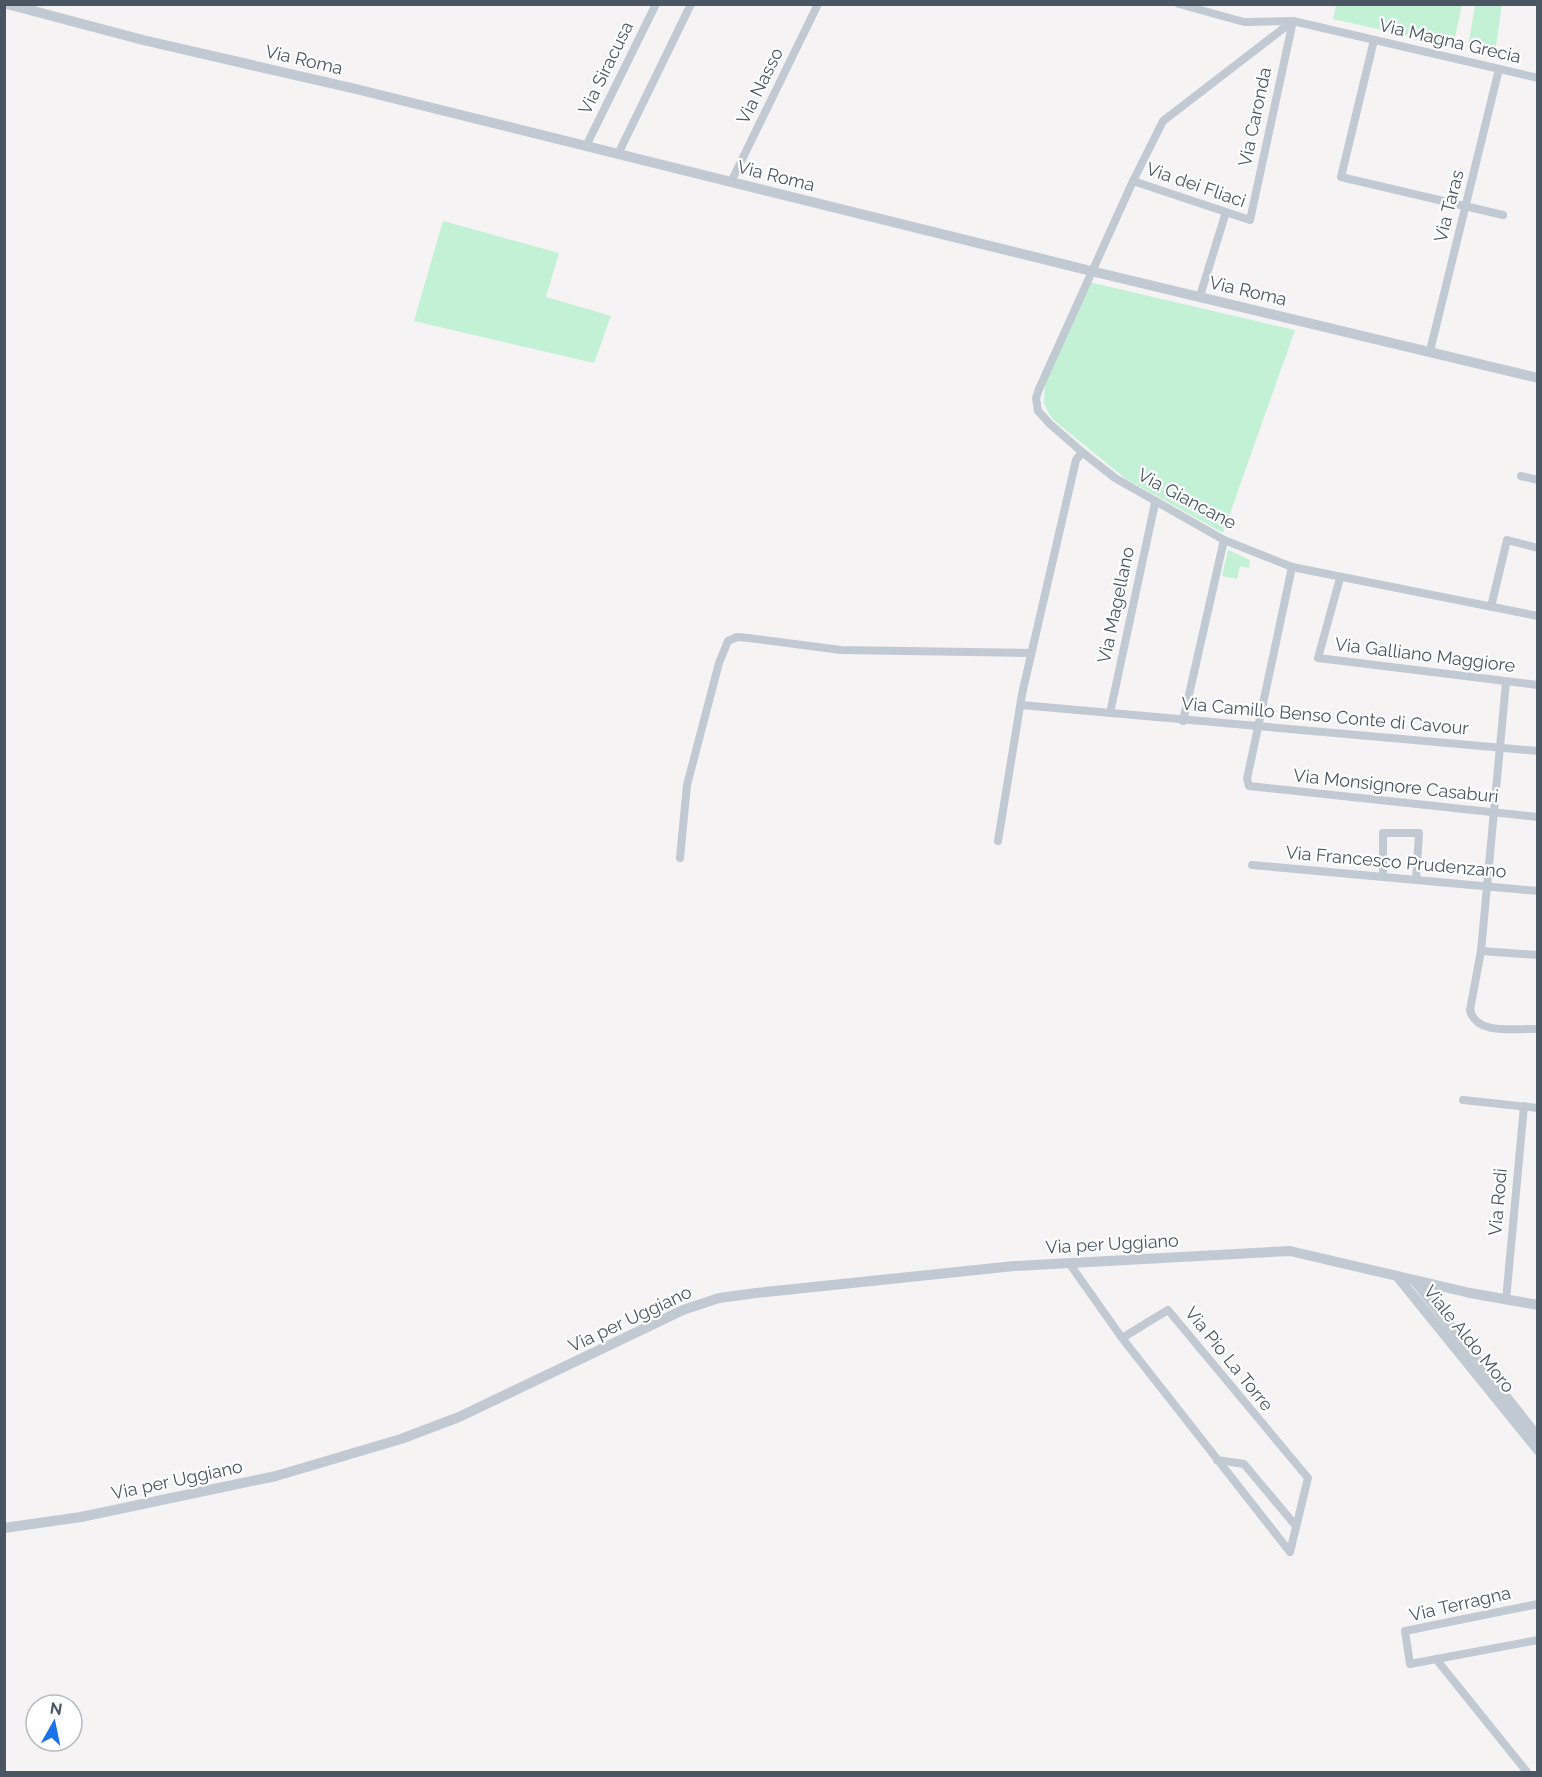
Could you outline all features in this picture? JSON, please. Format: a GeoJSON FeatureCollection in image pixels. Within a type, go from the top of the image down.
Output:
{"type":"FeatureCollection","features":[{"type":"Feature","properties":{"kind":"street","name":"Via Roma"},"geometry":{"type":"LineString","coordinates":[[7,4],[143,40],[1538,378]]}},
{"type":"Feature","properties":{"kind":"street","name":"Via Siracusa"},"geometry":{"type":"LineString","coordinates":[[586,146],[656,4]]}},
{"type":"Feature","properties":{"kind":"street"},"geometry":{"type":"LineString","coordinates":[[618,154],[691,4]]}},
{"type":"Feature","properties":{"kind":"street","name":"Via Nasso"},"geometry":{"type":"LineString","coordinates":[[731,182],[818,4]]}},
{"type":"Feature","properties":{"kind":"street","name":"Via Magna Grecia"},"geometry":{"type":"LineString","coordinates":[[1179,4],[1244,22],[1293,21],[1538,78]]}},
{"type":"Feature","properties":{"kind":"street","name":"Via Giancane"},"geometry":{"type":"LineString","coordinates":[[1293,21],[1163,121],[1091,271],[1036,398],[1038,411],[1082,452],[1115,478],[1155,503],[1224,540],[1292,567],[1538,616]]}},
{"type":"Feature","properties":{"kind":"street","name":"Via Caronda"},"geometry":{"type":"LineString","coordinates":[[1250,220],[1293,21]]}},
{"type":"Feature","properties":{"kind":"street"},"geometry":{"type":"LineString","coordinates":[[1374,40],[1341,177],[1503,214]]}},
{"type":"Feature","properties":{"kind":"street","name":"Via Taras"},"geometry":{"type":"LineString","coordinates":[[1430,351],[1499,69]]}},
{"type":"Feature","properties":{"kind":"street","name":"Via dei Fliaci"},"geometry":{"type":"LineString","coordinates":[[1133,181],[1250,220]]}},
{"type":"Feature","properties":{"kind":"street"},"geometry":{"type":"LineString","coordinates":[[1200,297],[1226,212]]}},
{"type":"Feature","properties":{"kind":"street"},"geometry":{"type":"LineString","coordinates":[[998,841],[1031,653],[1076,460],[1082,452]]}},
{"type":"Feature","properties":{"kind":"street"},"geometry":{"type":"LineString","coordinates":[[1521,476],[1538,480]]}},
{"type":"Feature","properties":{"kind":"street","name":"Via Magellano"},"geometry":{"type":"LineString","coordinates":[[1110,713],[1155,503]]}},
{"type":"Feature","properties":{"kind":"street"},"geometry":{"type":"LineString","coordinates":[[1183,721],[1224,540]]}},
{"type":"Feature","properties":{"kind":"street"},"geometry":{"type":"LineString","coordinates":[[1491,607],[1507,540],[1538,548]]}},
{"type":"Feature","properties":{"kind":"street"},"geometry":{"type":"LineString","coordinates":[[1260,726],[1292,567]]}},
{"type":"Feature","properties":{"kind":"street","name":"Via Galliano Maggiore"},"geometry":{"type":"LineString","coordinates":[[1340,578],[1318,658],[1538,685]]}},
{"type":"Feature","properties":{"kind":"street"},"geometry":{"type":"LineString","coordinates":[[680,858],[687,785],[719,663],[728,640],[749,638],[851,650],[1031,653]]}},
{"type":"Feature","properties":{"kind":"street"},"geometry":{"type":"LineString","coordinates":[[1506,682],[1481,951],[1470,1010],[1472,1018],[1482,1027],[1538,1029]]}},
{"type":"Feature","properties":{"kind":"street","name":"Via Camillo Benso Conte di Cavour"},"geometry":{"type":"LineString","coordinates":[[1021,705],[1538,751]]}},
{"type":"Feature","properties":{"kind":"street","name":"Via Monsignore Casaburi"},"geometry":{"type":"LineString","coordinates":[[1260,726],[1247,778],[1251,788],[1538,817]]}},
{"type":"Feature","properties":{"kind":"street"},"geometry":{"type":"LineString","coordinates":[[1383,877],[1383,833],[1419,833],[1416,880]]}},
{"type":"Feature","properties":{"kind":"street","name":"Via Francesco Prudenzano"},"geometry":{"type":"LineString","coordinates":[[1252,865],[1538,891]]}},
{"type":"Feature","properties":{"kind":"street"},"geometry":{"type":"LineString","coordinates":[[1481,951],[1538,956]]}},
{"type":"Feature","properties":{"kind":"street"},"geometry":{"type":"LineString","coordinates":[[1463,1100],[1538,1108]]}},
{"type":"Feature","properties":{"kind":"street","name":"Via Rodi"},"geometry":{"type":"LineString","coordinates":[[1506,1300],[1524,1106]]}},
{"type":"Feature","properties":{"kind":"street","name":"Via per Uggiano"},"geometry":{"type":"LineString","coordinates":[[4,1528],[81,1517],[276,1476],[401,1439],[459,1417],[683,1310],[718,1298],[1014,1266],[1290,1251],[1414,1280]]}},
{"type":"Feature","properties":{"kind":"street"},"geometry":{"type":"LineString","coordinates":[[1069,1263],[1122,1338],[1217,1460],[1290,1552],[1296,1526],[1244,1464],[1217,1460]]}},
{"type":"Feature","properties":{"kind":"street","name":"Viale Aldo Moro"},"geometry":{"type":"LineString","coordinates":[[1397,1276],[1538,1450]]}},
{"type":"Feature","properties":{"kind":"street"},"geometry":{"type":"LineString","coordinates":[[1414,1280],[1538,1305]]}},
{"type":"Feature","properties":{"kind":"street","name":"Viale Aldo Moro"},"geometry":{"type":"LineString","coordinates":[[1414,1280],[1538,1437]]}},
{"type":"Feature","properties":{"kind":"street","name":"Via Pio La Torre"},"geometry":{"type":"LineString","coordinates":[[1122,1338],[1168,1310],[1308,1478],[1296,1526]]}},
{"type":"Feature","properties":{"kind":"street","name":"Via Terragna"},"geometry":{"type":"LineString","coordinates":[[1538,1604],[1405,1631],[1410,1664],[1538,1640]]}},
{"type":"Feature","properties":{"kind":"street"},"geometry":{"type":"LineString","coordinates":[[1436,1659],[1527,1773]]}},
{"type":"Feature","properties":{"kind":"green space"},"geometry":{"type":"Polygon","coordinates":[[[1336,4],[1462,5],[1453,46],[1333,19],[1336,4]]]}},
{"type":"Feature","properties":{"kind":"green space"},"geometry":{"type":"Polygon","coordinates":[[[1475,5],[1502,5],[1496,46],[1469,42],[1475,5]]]}},
{"type":"Feature","properties":{"kind":"green space"},"geometry":{"type":"Polygon","coordinates":[[[443,221],[559,253],[546,297],[611,316],[594,363],[414,321],[443,221]]]}},
{"type":"Feature","properties":{"kind":"green space"},"geometry":{"type":"Polygon","coordinates":[[[1089,282],[1295,330],[1223,533],[1126,479],[1050,416],[1044,403],[1045,383],[1089,282]]]}},
{"type":"Feature","properties":{"kind":"green space"},"geometry":{"type":"Polygon","coordinates":[[[1228,550],[1250,560],[1249,568],[1240,566],[1237,579],[1222,576],[1228,550]]]}}]}
